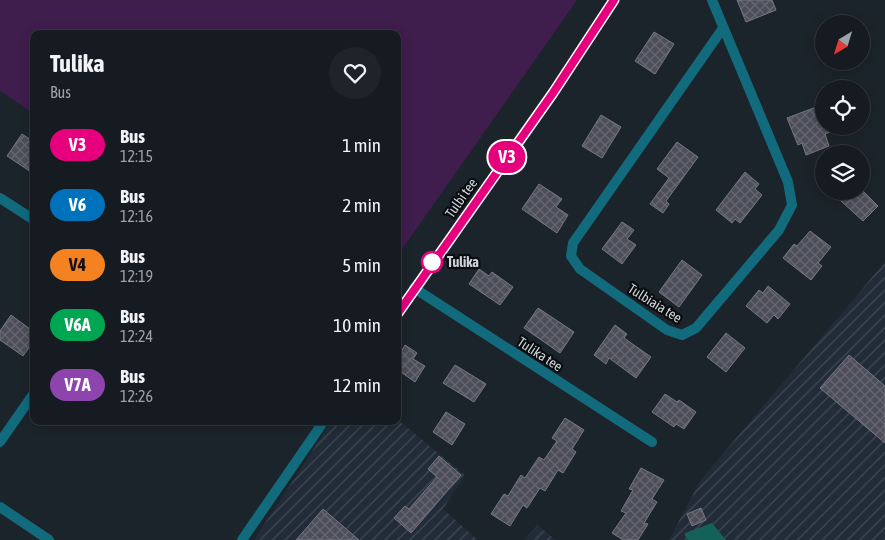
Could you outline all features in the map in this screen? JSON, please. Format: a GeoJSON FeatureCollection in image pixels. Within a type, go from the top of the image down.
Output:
{"type":"FeatureCollection","features":[{"type":"Feature","properties":{"kind":"street","name":"Tulbi tee"},"geometry":{"type":"LineString","coordinates":[[401,308],[553,93],[614,0]]}},
{"type":"Feature","properties":{"kind":"street","name":"Tulbiaia tee"},"geometry":{"type":"LineString","coordinates":[[712,0],[724,28],[788,182],[792,205],[779,230],[766,246],[696,328],[682,335],[668,330],[580,269],[571,256],[573,243],[724,28]]}},
{"type":"Feature","properties":{"kind":"street"},"geometry":{"type":"LineString","coordinates":[[0,198],[30,217]]}},
{"type":"Feature","properties":{"kind":"street","name":"Tulika tee"},"geometry":{"type":"LineString","coordinates":[[414,288],[652,442]]}},
{"type":"Feature","properties":{"kind":"street"},"geometry":{"type":"LineString","coordinates":[[0,442],[30,399]]}},
{"type":"Feature","properties":{"kind":"street"},"geometry":{"type":"LineString","coordinates":[[242,540],[321,425]]}},
{"type":"Feature","properties":{"kind":"street"},"geometry":{"type":"LineString","coordinates":[[0,507],[49,540]]}},
{"type":"Feature","properties":{"kind":"shaded area"},"geometry":{"type":"Polygon","coordinates":[[[0,0],[577,0],[401,251],[401,30],[30,30],[30,111],[0,91],[0,0]]]}},
{"type":"Feature","properties":{"kind":"shaded area"},"geometry":{"type":"Polygon","coordinates":[[[885,262],[885,540],[669,540],[700,481],[885,262]]]}},
{"type":"Feature","properties":{"kind":"shaded area"},"geometry":{"type":"Polygon","coordinates":[[[401,422],[465,475],[443,509],[478,540],[254,540],[329,425],[401,425],[401,422]]]}},
{"type":"Feature","properties":{"kind":"shaded area"},"geometry":{"type":"Polygon","coordinates":[[[712,523],[726,540],[688,540],[685,536],[685,533],[712,523]]]}},
{"type":"Feature","properties":{"kind":"shaded area"},"geometry":{"type":"Polygon","coordinates":[[[538,525],[555,540],[524,540],[538,525]]]}},
{"type":"Feature","properties":{"kind":"building"},"geometry":{"type":"Polygon","coordinates":[[[737,0],[772,0],[776,10],[746,22],[737,0]]]}},
{"type":"Feature","properties":{"kind":"building"},"geometry":{"type":"Polygon","coordinates":[[[654,32],[674,44],[655,74],[635,61],[654,32]]]}},
{"type":"Feature","properties":{"kind":"building"},"geometry":{"type":"Polygon","coordinates":[[[815,108],[815,135],[825,135],[829,145],[815,145],[815,151],[806,155],[802,143],[798,145],[787,118],[815,108]]]}},
{"type":"Feature","properties":{"kind":"building"},"geometry":{"type":"Polygon","coordinates":[[[601,115],[621,127],[602,158],[582,146],[601,115]]]}},
{"type":"Feature","properties":{"kind":"building"},"geometry":{"type":"Polygon","coordinates":[[[22,134],[30,139],[30,171],[7,156],[22,134]]]}},
{"type":"Feature","properties":{"kind":"building"},"geometry":{"type":"Polygon","coordinates":[[[677,142],[698,157],[666,201],[669,204],[663,213],[650,204],[669,178],[657,169],[677,142]]]}},
{"type":"Feature","properties":{"kind":"building"},"geometry":{"type":"Polygon","coordinates":[[[745,172],[759,184],[755,189],[762,195],[740,223],[735,219],[732,223],[716,210],[745,172]]]}},
{"type":"Feature","properties":{"kind":"building"},"geometry":{"type":"Polygon","coordinates":[[[539,184],[562,199],[556,207],[568,215],[557,233],[522,209],[539,184]]]}},
{"type":"Feature","properties":{"kind":"building"},"geometry":{"type":"Polygon","coordinates":[[[870,198],[878,206],[863,221],[840,200],[870,200],[870,198]]]}},
{"type":"Feature","properties":{"kind":"building"},"geometry":{"type":"Polygon","coordinates":[[[622,222],[634,230],[627,239],[636,245],[622,264],[602,249],[622,222]]]}},
{"type":"Feature","properties":{"kind":"building"},"geometry":{"type":"Polygon","coordinates":[[[810,231],[831,247],[818,263],[822,266],[811,280],[783,258],[794,244],[797,246],[810,231]]]}},
{"type":"Feature","properties":{"kind":"building"},"geometry":{"type":"Polygon","coordinates":[[[682,260],[702,275],[679,307],[659,292],[682,260]]]}},
{"type":"Feature","properties":{"kind":"building"},"geometry":{"type":"Polygon","coordinates":[[[479,269],[489,276],[492,272],[513,287],[500,305],[469,284],[479,269]]]}},
{"type":"Feature","properties":{"kind":"building"},"geometry":{"type":"Polygon","coordinates":[[[768,286],[790,304],[778,319],[774,315],[767,323],[746,306],[759,290],[763,293],[768,286]]]}},
{"type":"Feature","properties":{"kind":"building"},"geometry":{"type":"Polygon","coordinates":[[[538,308],[574,332],[560,353],[524,328],[538,308]]]}},
{"type":"Feature","properties":{"kind":"building"},"geometry":{"type":"Polygon","coordinates":[[[11,315],[30,329],[30,346],[23,356],[0,340],[0,331],[11,315]]]}},
{"type":"Feature","properties":{"kind":"building"},"geometry":{"type":"Polygon","coordinates":[[[615,325],[627,334],[624,338],[651,357],[636,378],[609,358],[606,364],[594,355],[615,325]]]}},
{"type":"Feature","properties":{"kind":"building"},"geometry":{"type":"Polygon","coordinates":[[[726,333],[745,348],[726,372],[707,357],[726,333]]]}},
{"type":"Feature","properties":{"kind":"building"},"geometry":{"type":"Polygon","coordinates":[[[405,345],[417,353],[413,359],[425,366],[415,382],[401,372],[401,352],[405,345]]]}},
{"type":"Feature","properties":{"kind":"building"},"geometry":{"type":"Polygon","coordinates":[[[849,355],[885,386],[885,443],[820,388],[849,355]]]}},
{"type":"Feature","properties":{"kind":"building"},"geometry":{"type":"Polygon","coordinates":[[[455,365],[486,384],[474,402],[443,383],[455,365]]]}},
{"type":"Feature","properties":{"kind":"building"},"geometry":{"type":"Polygon","coordinates":[[[665,394],[677,402],[679,400],[696,412],[684,429],[676,424],[674,427],[652,412],[665,394]]]}},
{"type":"Feature","properties":{"kind":"building"},"geometry":{"type":"Polygon","coordinates":[[[446,412],[465,424],[452,445],[433,432],[446,412]]]}},
{"type":"Feature","properties":{"kind":"building"},"geometry":{"type":"Polygon","coordinates":[[[565,418],[584,430],[572,449],[576,452],[563,473],[558,470],[545,491],[540,488],[527,508],[523,505],[510,526],[491,514],[504,494],[508,496],[521,475],[525,478],[539,457],[544,460],[557,441],[552,438],[565,418]]]}},
{"type":"Feature","properties":{"kind":"building"},"geometry":{"type":"Polygon","coordinates":[[[439,456],[461,475],[411,533],[394,518],[405,506],[409,509],[437,477],[428,469],[439,456]]]}},
{"type":"Feature","properties":{"kind":"building"},"geometry":{"type":"Polygon","coordinates":[[[641,468],[664,480],[652,499],[657,502],[644,523],[648,524],[638,540],[623,540],[612,533],[626,513],[621,511],[633,490],[629,489],[641,468]]]}},
{"type":"Feature","properties":{"kind":"building"},"geometry":{"type":"Polygon","coordinates":[[[701,508],[706,520],[692,526],[687,514],[701,508]]]}},
{"type":"Feature","properties":{"kind":"building"},"geometry":{"type":"Polygon","coordinates":[[[323,509],[359,540],[296,540],[323,509]]]}},
{"type":"Feature","properties":{"kind":"bus line","name":"V3"},"geometry":{"type":"LineString","coordinates":[[401,309],[553,93],[614,0]]}},
{"type":"Feature","properties":{"kind":"place","name":"Tulika"},"geometry":{"type":"Point","coordinates":[432,262]}}]}
